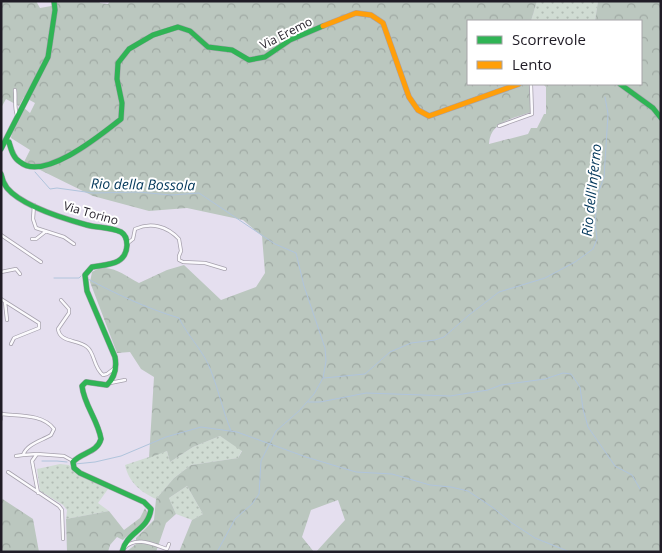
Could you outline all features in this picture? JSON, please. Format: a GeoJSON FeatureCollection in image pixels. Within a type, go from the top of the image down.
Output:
{"type":"FeatureCollection","features":[{"type":"Feature","properties":{"kind":"main road"},"geometry":{"type":"LineString","coordinates":[[1,149],[7,141],[17,115],[48,57],[55,10],[54,1]]}},
{"type":"Feature","properties":{"kind":"main road","name":"Via Eremo"},"geometry":{"type":"LineString","coordinates":[[7,141],[19,162],[33,168],[45,166],[107,130],[122,119],[122,103],[116,79],[118,63],[129,49],[154,35],[178,27],[190,32],[208,47],[232,50],[249,60],[265,57],[290,40],[338,19],[356,13],[372,14],[383,23],[409,97],[418,110],[429,116],[516,85]]}},
{"type":"Feature","properties":{"kind":"main road"},"geometry":{"type":"LineString","coordinates":[[621,85],[653,108],[661,118]]}},
{"type":"Feature","properties":{"kind":"main road","name":"Via Torino"},"geometry":{"type":"LineString","coordinates":[[1,174],[7,188],[34,205],[77,222],[119,231],[126,237],[128,243]]}},
{"type":"Feature","properties":{"kind":"main road"},"geometry":{"type":"LineString","coordinates":[[122,550],[127,540],[142,529],[150,520],[151,509],[144,502],[80,473],[74,468],[73,460],[97,447],[100,444],[101,438],[82,386],[86,382],[104,385],[110,383],[115,376],[117,367],[115,357],[84,280],[84,274],[92,266],[112,265],[121,260],[128,243]]}},
{"type":"Feature","properties":{"kind":"street"},"geometry":{"type":"LineString","coordinates":[[499,126],[532,114],[531,85]]}},
{"type":"Feature","properties":{"kind":"street"},"geometry":{"type":"LineString","coordinates":[[15,90],[15,110],[17,115]]}},
{"type":"Feature","properties":{"kind":"street"},"geometry":{"type":"LineString","coordinates":[[34,205],[33,213],[36,228],[64,237],[74,244]]}},
{"type":"Feature","properties":{"kind":"street"},"geometry":{"type":"LineString","coordinates":[[128,243],[133,239],[135,229],[150,224],[158,226],[167,229],[179,239],[181,251],[178,256],[179,260],[205,263],[224,269]]}},
{"type":"Feature","properties":{"kind":"street"},"geometry":{"type":"LineString","coordinates":[[32,239],[36,239],[45,232]]}},
{"type":"Feature","properties":{"kind":"street"},"geometry":{"type":"LineString","coordinates":[[1,235],[41,262]]}},
{"type":"Feature","properties":{"kind":"street"},"geometry":{"type":"LineString","coordinates":[[1,272],[16,269],[20,274]]}},
{"type":"Feature","properties":{"kind":"street"},"geometry":{"type":"LineString","coordinates":[[1,299],[39,323],[39,328],[14,338],[11,344]]}},
{"type":"Feature","properties":{"kind":"street"},"geometry":{"type":"LineString","coordinates":[[60,300],[69,309],[69,313],[58,328],[62,338],[90,349],[94,364],[103,375],[117,367]]}},
{"type":"Feature","properties":{"kind":"street"},"geometry":{"type":"LineString","coordinates":[[5,302],[7,320]]}},
{"type":"Feature","properties":{"kind":"street"},"geometry":{"type":"LineString","coordinates":[[110,383],[125,380]]}},
{"type":"Feature","properties":{"kind":"street"},"geometry":{"type":"LineString","coordinates":[[1,418],[2,413],[35,418],[47,421],[54,429],[51,436],[32,444],[25,450],[23,455]]}},
{"type":"Feature","properties":{"kind":"street"},"geometry":{"type":"LineString","coordinates":[[16,456],[38,454],[64,456],[73,460]]}},
{"type":"Feature","properties":{"kind":"street"},"geometry":{"type":"LineString","coordinates":[[38,454],[32,461],[38,493]]}},
{"type":"Feature","properties":{"kind":"street"},"geometry":{"type":"LineString","coordinates":[[8,472],[60,506],[62,510],[64,539]]}},
{"type":"Feature","properties":{"kind":"street"},"geometry":{"type":"LineString","coordinates":[[122,550],[136,541],[150,543],[167,549],[169,544]]}},
{"type":"Feature","properties":{"kind":"shaded area"},"geometry":{"type":"Polygon","coordinates":[[[537,1],[598,1],[595,20],[531,20],[537,1]]]}},
{"type":"Feature","properties":{"kind":"shaded area"},"geometry":{"type":"Polygon","coordinates":[[[220,436],[242,450],[238,458],[191,465],[174,478],[156,499],[136,486],[129,477],[125,465],[167,451],[170,462],[193,447],[220,436]]]}},
{"type":"Feature","properties":{"kind":"shaded area"},"geometry":{"type":"Polygon","coordinates":[[[60,464],[69,465],[76,473],[108,489],[98,503],[109,511],[66,519],[67,510],[63,505],[40,491],[37,469],[60,464]]]}},
{"type":"Feature","properties":{"kind":"shaded area"},"geometry":{"type":"Polygon","coordinates":[[[187,486],[203,514],[192,520],[176,514],[169,498],[187,486]]]}},
{"type":"Feature","properties":{"kind":"green space"},"geometry":{"type":"Polygon","coordinates":[[[1,1],[36,1],[40,8],[57,5],[56,1],[99,1],[100,3],[108,4],[110,1],[537,1],[531,20],[467,20],[467,85],[530,85],[531,112],[510,119],[498,126],[490,136],[489,144],[528,134],[531,128],[537,128],[544,114],[546,114],[546,87],[544,85],[642,85],[642,20],[595,20],[598,1],[661,1],[661,552],[316,552],[345,520],[338,500],[311,510],[302,537],[314,552],[179,552],[192,520],[203,514],[187,486],[169,498],[176,514],[166,523],[156,552],[126,552],[136,544],[136,538],[154,520],[156,499],[174,478],[191,465],[238,458],[242,451],[220,436],[193,447],[170,462],[167,451],[149,458],[154,377],[141,369],[130,352],[117,353],[90,282],[92,272],[104,268],[116,270],[139,283],[167,270],[184,265],[221,300],[256,287],[265,273],[262,236],[243,220],[187,208],[149,211],[93,196],[24,162],[30,150],[11,138],[13,127],[24,108],[30,113],[35,103],[24,97],[19,106],[6,99],[1,108],[1,1]]]}},
{"type":"Feature","properties":{"kind":"green space"},"geometry":{"type":"Polygon","coordinates":[[[1,498],[33,519],[39,552],[1,552],[1,498]]]}},
{"type":"Feature","properties":{"kind":"green space"},"geometry":{"type":"Polygon","coordinates":[[[145,508],[147,518],[141,526],[123,540],[117,537],[110,545],[108,552],[67,552],[66,519],[109,511],[124,530],[140,518],[145,508]]]}},
{"type":"Feature","properties":{"kind":"waterway","name":"Rio dell'Inferno"},"geometry":{"type":"LineString","coordinates":[[324,378],[365,374],[390,352],[411,343],[444,337],[499,292],[545,278],[575,262],[593,249],[597,239],[595,223],[597,196],[604,177],[608,114],[605,97]]}},
{"type":"Feature","properties":{"kind":"waterway","name":"Rio della Bossola"},"geometry":{"type":"LineString","coordinates":[[35,172],[50,189],[57,188],[93,193],[138,192],[171,195],[199,193],[275,244],[296,253],[304,286],[325,348],[326,361],[323,378],[314,394],[299,411],[276,431],[261,461],[259,494],[252,504],[235,519],[217,552]]}},
{"type":"Feature","properties":{"kind":"waterway"},"geometry":{"type":"LineString","coordinates":[[54,278],[79,278],[81,276]]}},
{"type":"Feature","properties":{"kind":"waterway"},"geometry":{"type":"LineString","coordinates":[[86,278],[131,300],[179,318],[208,364],[231,431]]}},
{"type":"Feature","properties":{"kind":"waterway"},"geometry":{"type":"LineString","coordinates":[[308,402],[320,402],[366,393],[450,396],[488,390],[501,385],[545,379],[563,373],[571,374],[580,387],[588,427],[615,466],[632,475],[640,489]]}},
{"type":"Feature","properties":{"kind":"waterway"},"geometry":{"type":"LineString","coordinates":[[75,464],[121,456],[166,437],[201,427],[237,432],[306,457],[356,472],[392,474],[430,485],[468,491],[535,538],[570,552]]}},
{"type":"Feature","properties":{"kind":"waterway"},"geometry":{"type":"LineString","coordinates":[[42,461],[67,462]]}},
{"type":"Feature","properties":{"kind":"traffic: fast"},"geometry":{"type":"LineString","coordinates":[[1,149],[48,57],[55,10],[54,1]]}},
{"type":"Feature","properties":{"kind":"traffic: fast"},"geometry":{"type":"LineString","coordinates":[[9,142],[14,156],[20,162],[30,167],[43,166],[57,161],[72,154],[101,135],[121,119],[122,103],[117,79],[118,63],[129,49],[153,35],[178,27],[190,31],[208,47],[232,50],[249,60],[265,57],[290,40],[323,26]]}},
{"type":"Feature","properties":{"kind":"traffic: fast"},"geometry":{"type":"LineString","coordinates":[[621,85],[653,108],[661,118]]}},
{"type":"Feature","properties":{"kind":"traffic: fast"},"geometry":{"type":"LineString","coordinates":[[1,174],[7,188],[23,201],[78,222],[117,230],[123,233],[126,238],[126,252],[123,257],[114,263],[92,267],[85,275],[87,291],[115,357],[116,365],[114,376],[107,385],[86,382],[82,386],[85,400],[97,425],[101,439],[93,450],[73,462],[74,468],[80,473],[144,502],[151,509],[146,522],[128,540],[122,552]]}},
{"type":"Feature","properties":{"kind":"traffic: slow"},"geometry":{"type":"LineString","coordinates":[[323,26],[356,13],[371,15],[383,23],[409,97],[418,110],[429,116],[516,85]]}}]}
